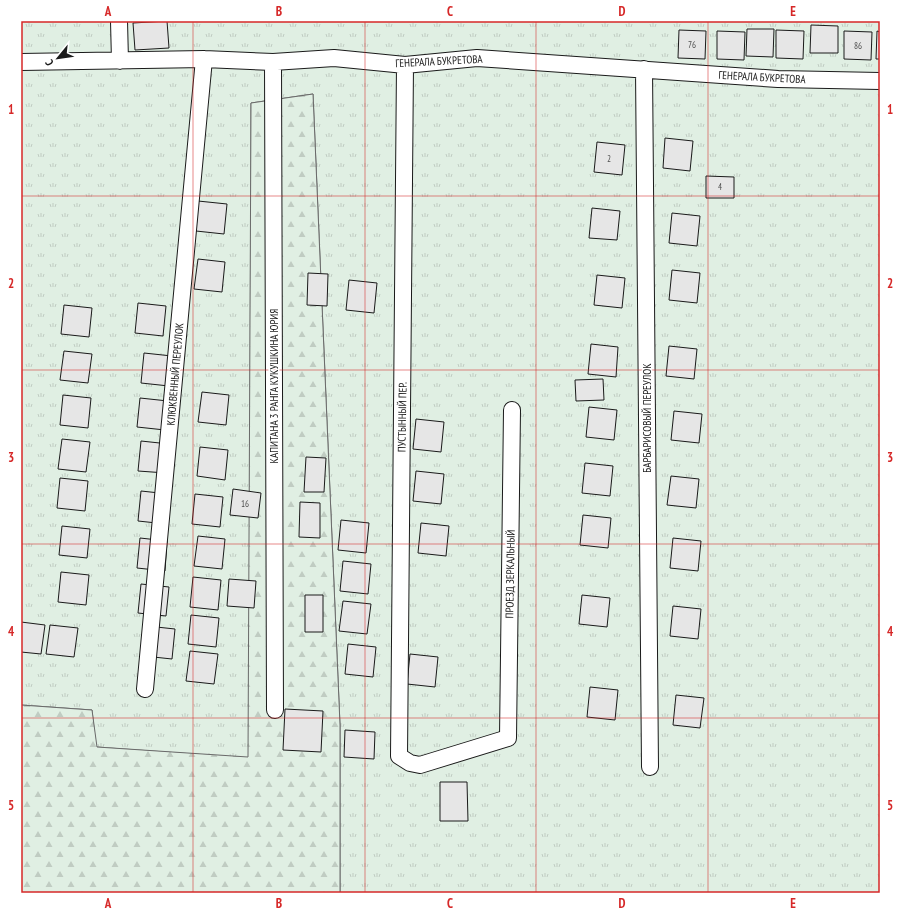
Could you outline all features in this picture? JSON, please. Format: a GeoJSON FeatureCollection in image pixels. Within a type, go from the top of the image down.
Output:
{"type":"FeatureCollection","features":[{"type":"Feature","properties":{"kind":"street"},"geometry":{"type":"LineString","coordinates":[[119,21],[120,61]]}},
{"type":"Feature","properties":{"kind":"street","name":"ГЕНЕРАЛА БУКРЕТОВА"},"geometry":{"type":"LineString","coordinates":[[21,62],[204,59],[273,62],[334,58],[405,65],[477,58],[778,79],[880,81]]}},
{"type":"Feature","properties":{"kind":"street","name":"КЛЮКВЕННЫЙ ПЕРЕУЛОК"},"geometry":{"type":"LineString","coordinates":[[145,689],[204,59]]}},
{"type":"Feature","properties":{"kind":"street","name":"КАПИТАНА 3 РАНГА КУКУШКИНА ЮРИЯ"},"geometry":{"type":"LineString","coordinates":[[273,62],[275,710]]}},
{"type":"Feature","properties":{"kind":"street","name":"ПУСТЫННЫЙ ПЕР."},"geometry":{"type":"LineString","coordinates":[[405,65],[399,756],[410,763],[420,765],[508,738]]}},
{"type":"Feature","properties":{"kind":"street","name":"БАРБАРИСОВЫЙ ПЕРЕУЛОК"},"geometry":{"type":"LineString","coordinates":[[644,70],[650,767]]}},
{"type":"Feature","properties":{"kind":"street","name":"ПРОЕЗД ЗЕРКАЛЬНЫЙ"},"geometry":{"type":"LineString","coordinates":[[508,738],[512,410]]}},
{"type":"Feature","properties":{"kind":"green space"},"geometry":{"type":"Polygon","coordinates":[[[21,21],[880,21],[880,893],[340,893],[340,725],[313,94],[251,103],[249,758],[96,747],[92,710],[21,705],[21,21]]]}},
{"type":"Feature","properties":{"kind":"green space"},"geometry":{"type":"Polygon","coordinates":[[[313,94],[340,725],[340,893],[21,893],[21,705],[92,710],[97,747],[248,757],[251,103],[313,94]]]}},
{"type":"Feature","properties":{"kind":"building"},"geometry":{"type":"Polygon","coordinates":[[[167,21],[169,48],[135,50],[133,23],[167,21]]]}},
{"type":"Feature","properties":{"kind":"building"},"geometry":{"type":"Polygon","coordinates":[[[811,25],[838,26],[838,53],[810,53],[811,25]]]}},
{"type":"Feature","properties":{"kind":"building"},"geometry":{"type":"Polygon","coordinates":[[[747,29],[774,29],[773,57],[746,56],[747,29]]]}},
{"type":"Feature","properties":{"kind":"building"},"geometry":{"type":"Polygon","coordinates":[[[679,30],[706,31],[705,59],[678,58],[679,30]]]}},
{"type":"Feature","properties":{"kind":"building"},"geometry":{"type":"Polygon","coordinates":[[[776,30],[804,31],[803,59],[776,58],[776,30]]]}},
{"type":"Feature","properties":{"kind":"building"},"geometry":{"type":"Polygon","coordinates":[[[717,31],[745,32],[744,60],[717,59],[717,31]]]}},
{"type":"Feature","properties":{"kind":"building"},"geometry":{"type":"Polygon","coordinates":[[[844,31],[872,32],[871,60],[844,59],[844,31]]]}},
{"type":"Feature","properties":{"kind":"building"},"geometry":{"type":"Polygon","coordinates":[[[877,31],[880,32],[880,59],[876,59],[877,31]]]}},
{"type":"Feature","properties":{"kind":"building"},"geometry":{"type":"Polygon","coordinates":[[[665,138],[693,141],[690,171],[663,168],[665,138]]]}},
{"type":"Feature","properties":{"kind":"building"},"geometry":{"type":"Polygon","coordinates":[[[597,142],[625,145],[622,175],[594,172],[597,142]]]}},
{"type":"Feature","properties":{"kind":"building"},"geometry":{"type":"Polygon","coordinates":[[[706,176],[734,177],[734,198],[706,198],[706,176]]]}},
{"type":"Feature","properties":{"kind":"building"},"geometry":{"type":"Polygon","coordinates":[[[198,201],[227,204],[224,234],[196,231],[198,201]]]}},
{"type":"Feature","properties":{"kind":"building"},"geometry":{"type":"Polygon","coordinates":[[[592,208],[620,211],[617,240],[589,238],[592,208]]]}},
{"type":"Feature","properties":{"kind":"building"},"geometry":{"type":"Polygon","coordinates":[[[672,213],[700,216],[697,246],[669,243],[672,213]]]}},
{"type":"Feature","properties":{"kind":"building"},"geometry":{"type":"Polygon","coordinates":[[[198,259],[225,262],[222,292],[194,289],[198,259]]]}},
{"type":"Feature","properties":{"kind":"building"},"geometry":{"type":"Polygon","coordinates":[[[672,270],[700,273],[697,303],[669,300],[672,270]]]}},
{"type":"Feature","properties":{"kind":"building"},"geometry":{"type":"Polygon","coordinates":[[[308,273],[328,274],[327,306],[307,305],[308,273]]]}},
{"type":"Feature","properties":{"kind":"building"},"geometry":{"type":"Polygon","coordinates":[[[597,275],[625,278],[622,308],[594,305],[597,275]]]}},
{"type":"Feature","properties":{"kind":"building"},"geometry":{"type":"Polygon","coordinates":[[[349,280],[377,283],[374,313],[346,310],[349,280]]]}},
{"type":"Feature","properties":{"kind":"building"},"geometry":{"type":"Polygon","coordinates":[[[138,303],[166,306],[163,336],[135,333],[138,303]]]}},
{"type":"Feature","properties":{"kind":"building"},"geometry":{"type":"Polygon","coordinates":[[[64,305],[92,308],[89,337],[61,334],[64,305]]]}},
{"type":"Feature","properties":{"kind":"building"},"geometry":{"type":"Polygon","coordinates":[[[591,344],[618,347],[616,377],[588,374],[591,344]]]}},
{"type":"Feature","properties":{"kind":"building"},"geometry":{"type":"Polygon","coordinates":[[[669,346],[697,349],[694,379],[666,376],[669,346]]]}},
{"type":"Feature","properties":{"kind":"building"},"geometry":{"type":"Polygon","coordinates":[[[64,351],[92,354],[88,383],[60,380],[64,351]]]}},
{"type":"Feature","properties":{"kind":"building"},"geometry":{"type":"Polygon","coordinates":[[[144,353],[172,356],[169,386],[141,383],[144,353]]]}},
{"type":"Feature","properties":{"kind":"building"},"geometry":{"type":"Polygon","coordinates":[[[603,379],[604,400],[576,401],[575,380],[603,379]]]}},
{"type":"Feature","properties":{"kind":"building"},"geometry":{"type":"Polygon","coordinates":[[[202,392],[229,395],[226,425],[198,422],[202,392]]]}},
{"type":"Feature","properties":{"kind":"building"},"geometry":{"type":"Polygon","coordinates":[[[63,395],[91,398],[88,428],[60,425],[63,395]]]}},
{"type":"Feature","properties":{"kind":"building"},"geometry":{"type":"Polygon","coordinates":[[[140,398],[168,401],[165,430],[137,427],[140,398]]]}},
{"type":"Feature","properties":{"kind":"building"},"geometry":{"type":"Polygon","coordinates":[[[589,407],[617,410],[614,440],[586,437],[589,407]]]}},
{"type":"Feature","properties":{"kind":"building"},"geometry":{"type":"Polygon","coordinates":[[[674,411],[702,414],[699,443],[671,440],[674,411]]]}},
{"type":"Feature","properties":{"kind":"building"},"geometry":{"type":"Polygon","coordinates":[[[416,419],[444,422],[441,452],[413,449],[416,419]]]}},
{"type":"Feature","properties":{"kind":"building"},"geometry":{"type":"Polygon","coordinates":[[[62,439],[90,442],[86,472],[58,469],[62,439]]]}},
{"type":"Feature","properties":{"kind":"building"},"geometry":{"type":"Polygon","coordinates":[[[141,441],[169,444],[166,473],[138,471],[141,441]]]}},
{"type":"Feature","properties":{"kind":"building"},"geometry":{"type":"Polygon","coordinates":[[[200,447],[228,450],[225,480],[197,476],[200,447]]]}},
{"type":"Feature","properties":{"kind":"building"},"geometry":{"type":"Polygon","coordinates":[[[306,457],[326,458],[324,492],[304,492],[306,457]]]}},
{"type":"Feature","properties":{"kind":"building"},"geometry":{"type":"Polygon","coordinates":[[[585,463],[613,466],[610,496],[582,493],[585,463]]]}},
{"type":"Feature","properties":{"kind":"building"},"geometry":{"type":"Polygon","coordinates":[[[416,471],[444,474],[441,504],[413,501],[416,471]]]}},
{"type":"Feature","properties":{"kind":"building"},"geometry":{"type":"Polygon","coordinates":[[[671,476],[699,479],[696,508],[667,505],[671,476]]]}},
{"type":"Feature","properties":{"kind":"building"},"geometry":{"type":"Polygon","coordinates":[[[60,478],[88,481],[85,511],[57,508],[60,478]]]}},
{"type":"Feature","properties":{"kind":"building"},"geometry":{"type":"Polygon","coordinates":[[[233,489],[261,493],[258,518],[230,515],[233,489]]]}},
{"type":"Feature","properties":{"kind":"building"},"geometry":{"type":"Polygon","coordinates":[[[141,491],[169,494],[166,524],[138,521],[141,491]]]}},
{"type":"Feature","properties":{"kind":"building"},"geometry":{"type":"Polygon","coordinates":[[[195,494],[223,497],[220,527],[192,524],[195,494]]]}},
{"type":"Feature","properties":{"kind":"building"},"geometry":{"type":"Polygon","coordinates":[[[300,502],[320,503],[320,538],[299,537],[300,502]]]}},
{"type":"Feature","properties":{"kind":"building"},"geometry":{"type":"Polygon","coordinates":[[[583,515],[611,518],[608,548],[580,545],[583,515]]]}},
{"type":"Feature","properties":{"kind":"building"},"geometry":{"type":"Polygon","coordinates":[[[341,520],[369,523],[366,553],[338,550],[341,520]]]}},
{"type":"Feature","properties":{"kind":"building"},"geometry":{"type":"Polygon","coordinates":[[[421,523],[449,526],[446,556],[418,553],[421,523]]]}},
{"type":"Feature","properties":{"kind":"building"},"geometry":{"type":"Polygon","coordinates":[[[62,526],[90,529],[87,558],[59,555],[62,526]]]}},
{"type":"Feature","properties":{"kind":"building"},"geometry":{"type":"Polygon","coordinates":[[[198,536],[225,539],[222,569],[194,566],[198,536]]]}},
{"type":"Feature","properties":{"kind":"building"},"geometry":{"type":"Polygon","coordinates":[[[140,538],[167,541],[165,571],[137,568],[140,538]]]}},
{"type":"Feature","properties":{"kind":"building"},"geometry":{"type":"Polygon","coordinates":[[[673,538],[701,541],[698,571],[670,568],[673,538]]]}},
{"type":"Feature","properties":{"kind":"building"},"geometry":{"type":"Polygon","coordinates":[[[343,561],[371,564],[368,594],[340,591],[343,561]]]}},
{"type":"Feature","properties":{"kind":"building"},"geometry":{"type":"Polygon","coordinates":[[[61,572],[89,575],[86,605],[58,602],[61,572]]]}},
{"type":"Feature","properties":{"kind":"building"},"geometry":{"type":"Polygon","coordinates":[[[193,577],[221,580],[218,610],[190,607],[193,577]]]}},
{"type":"Feature","properties":{"kind":"building"},"geometry":{"type":"Polygon","coordinates":[[[229,579],[256,581],[254,608],[227,606],[229,579]]]}},
{"type":"Feature","properties":{"kind":"building"},"geometry":{"type":"Polygon","coordinates":[[[141,584],[169,587],[166,616],[138,613],[141,584]]]}},
{"type":"Feature","properties":{"kind":"building"},"geometry":{"type":"Polygon","coordinates":[[[305,595],[323,595],[323,632],[305,632],[305,595]]]}},
{"type":"Feature","properties":{"kind":"building"},"geometry":{"type":"Polygon","coordinates":[[[582,595],[610,598],[607,627],[579,624],[582,595]]]}},
{"type":"Feature","properties":{"kind":"building"},"geometry":{"type":"Polygon","coordinates":[[[343,601],[371,604],[367,634],[339,631],[343,601]]]}},
{"type":"Feature","properties":{"kind":"building"},"geometry":{"type":"Polygon","coordinates":[[[673,606],[701,609],[698,639],[670,636],[673,606]]]}},
{"type":"Feature","properties":{"kind":"building"},"geometry":{"type":"Polygon","coordinates":[[[191,615],[219,618],[216,647],[188,644],[191,615]]]}},
{"type":"Feature","properties":{"kind":"building"},"geometry":{"type":"Polygon","coordinates":[[[21,622],[45,625],[41,654],[21,652],[21,622]]]}},
{"type":"Feature","properties":{"kind":"building"},"geometry":{"type":"Polygon","coordinates":[[[50,625],[78,628],[74,657],[46,654],[50,625]]]}},
{"type":"Feature","properties":{"kind":"building"},"geometry":{"type":"Polygon","coordinates":[[[147,626],[175,629],[172,659],[144,656],[147,626]]]}},
{"type":"Feature","properties":{"kind":"building"},"geometry":{"type":"Polygon","coordinates":[[[348,644],[376,647],[373,677],[345,674],[348,644]]]}},
{"type":"Feature","properties":{"kind":"building"},"geometry":{"type":"Polygon","coordinates":[[[190,651],[218,654],[214,684],[186,681],[190,651]]]}},
{"type":"Feature","properties":{"kind":"building"},"geometry":{"type":"Polygon","coordinates":[[[410,654],[438,657],[435,687],[407,684],[410,654]]]}},
{"type":"Feature","properties":{"kind":"building"},"geometry":{"type":"Polygon","coordinates":[[[590,687],[618,690],[615,720],[587,717],[590,687]]]}},
{"type":"Feature","properties":{"kind":"building"},"geometry":{"type":"Polygon","coordinates":[[[676,695],[704,698],[700,728],[673,725],[676,695]]]}},
{"type":"Feature","properties":{"kind":"building"},"geometry":{"type":"Polygon","coordinates":[[[285,709],[323,711],[321,752],[283,750],[285,709]]]}},
{"type":"Feature","properties":{"kind":"building"},"geometry":{"type":"Polygon","coordinates":[[[345,730],[375,732],[374,759],[344,757],[345,730]]]}},
{"type":"Feature","properties":{"kind":"building"},"geometry":{"type":"Polygon","coordinates":[[[440,782],[467,782],[468,821],[440,821],[440,782]]]}}]}
